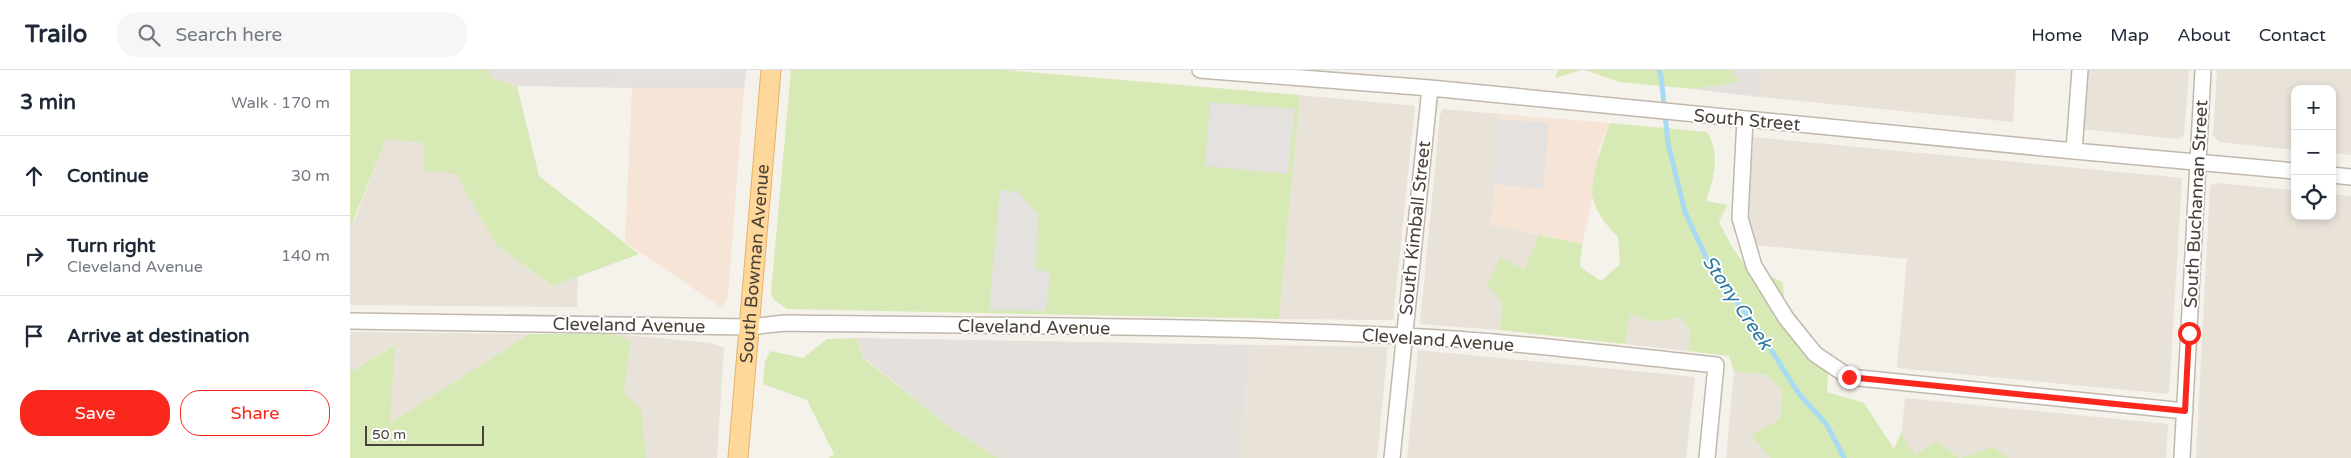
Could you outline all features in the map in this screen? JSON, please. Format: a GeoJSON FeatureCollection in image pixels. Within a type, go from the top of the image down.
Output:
{"type":"FeatureCollection","features":[{"type":"Feature","properties":{"kind":"main road","name":"South Bowman Avenue"},"geometry":{"type":"LineString","coordinates":[[738,458],[771,70]]}},
{"type":"Feature","properties":{"kind":"street","name":"South Street"},"geometry":{"type":"LineString","coordinates":[[1200,70],[1430,88],[1745,120],[2074,151],[2198,160],[2291,171]]}},
{"type":"Feature","properties":{"kind":"street"},"geometry":{"type":"LineString","coordinates":[[2074,151],[2080,70]]}},
{"type":"Feature","properties":{"kind":"street","name":"South Buchannan Street"},"geometry":{"type":"LineString","coordinates":[[2182,458],[2204,70]]}},
{"type":"Feature","properties":{"kind":"street","name":"South Kimball Street"},"geometry":{"type":"LineString","coordinates":[[1392,458],[1430,88]]}},
{"type":"Feature","properties":{"kind":"street"},"geometry":{"type":"LineString","coordinates":[[1745,120],[1740,218],[1754,266],[1786,318],[1816,354],[1849,377],[2185,411]]}},
{"type":"Feature","properties":{"kind":"street"},"geometry":{"type":"LineString","coordinates":[[2336,175],[2351,176]]}},
{"type":"Feature","properties":{"kind":"street","name":"Cleveland Avenue"},"geometry":{"type":"LineString","coordinates":[[350,321],[749,327],[785,323],[814,323],[1404,336],[1557,348],[1716,365],[1707,458]]}},
{"type":"Feature","properties":{"kind":"shaded area"},"geometry":{"type":"Polygon","coordinates":[[[490,70],[746,70],[744,88],[632,88],[517,86],[490,77],[490,70]]]}},
{"type":"Feature","properties":{"kind":"shaded area"},"geometry":{"type":"Polygon","coordinates":[[[617,70],[720,70],[720,85],[617,85],[617,70]]]}},
{"type":"Feature","properties":{"kind":"shaded area"},"geometry":{"type":"Polygon","coordinates":[[[1732,70],[1761,70],[1759,97],[1694,89],[1739,82],[1732,70]]]}},
{"type":"Feature","properties":{"kind":"shaded area"},"geometry":{"type":"Polygon","coordinates":[[[1761,70],[2016,70],[2013,122],[1759,97],[1761,70]]]}},
{"type":"Feature","properties":{"kind":"shaded area"},"geometry":{"type":"Polygon","coordinates":[[[2085,70],[2189,70],[2184,136],[2178,139],[2082,129],[2085,70]]]}},
{"type":"Feature","properties":{"kind":"shaded area"},"geometry":{"type":"Polygon","coordinates":[[[2217,70],[2351,70],[2351,155],[2336,153],[2336,85],[2291,85],[2291,150],[2219,142],[2213,136],[2217,70]]]}},
{"type":"Feature","properties":{"kind":"shaded area"},"geometry":{"type":"Polygon","coordinates":[[[632,88],[744,88],[728,296],[722,308],[625,242],[632,88]]]}},
{"type":"Feature","properties":{"kind":"shaded area"},"geometry":{"type":"Polygon","coordinates":[[[1300,95],[1415,106],[1393,320],[1279,319],[1300,95]]]}},
{"type":"Feature","properties":{"kind":"shaded area"},"geometry":{"type":"Polygon","coordinates":[[[1210,102],[1295,109],[1288,174],[1205,166],[1210,102]]]}},
{"type":"Feature","properties":{"kind":"shaded area"},"geometry":{"type":"Polygon","coordinates":[[[1443,109],[1500,114],[1491,225],[1539,235],[1524,269],[1502,301],[1500,330],[1420,324],[1440,115],[1443,109]]]}},
{"type":"Feature","properties":{"kind":"shaded area"},"geometry":{"type":"Polygon","coordinates":[[[1500,114],[1610,123],[1599,149],[1593,198],[1582,244],[1491,225],[1500,114]]]}},
{"type":"Feature","properties":{"kind":"shaded area"},"geometry":{"type":"Polygon","coordinates":[[[1499,119],[1549,123],[1543,189],[1493,184],[1499,119]]]}},
{"type":"Feature","properties":{"kind":"shaded area"},"geometry":{"type":"Polygon","coordinates":[[[1753,137],[2182,178],[2169,394],[1897,368],[1907,259],[1754,245],[1748,222],[1753,137]]]}},
{"type":"Feature","properties":{"kind":"shaded area"},"geometry":{"type":"Polygon","coordinates":[[[386,139],[423,143],[456,174],[496,245],[553,286],[578,277],[577,307],[350,305],[350,223],[354,221],[386,139]]]}},
{"type":"Feature","properties":{"kind":"shaded area"},"geometry":{"type":"Polygon","coordinates":[[[2215,183],[2291,190],[2291,220],[2336,220],[2336,194],[2351,196],[2351,458],[2196,458],[2210,186],[2215,183]]]}},
{"type":"Feature","properties":{"kind":"shaded area"},"geometry":{"type":"Polygon","coordinates":[[[1000,190],[1018,192],[1038,214],[1036,270],[1050,272],[1046,311],[989,310],[1000,190]]]}},
{"type":"Feature","properties":{"kind":"shaded area"},"geometry":{"type":"Polygon","coordinates":[[[1630,314],[1654,322],[1681,317],[1691,332],[1688,351],[1625,344],[1630,314]]]}},
{"type":"Feature","properties":{"kind":"shaded area"},"geometry":{"type":"Polygon","coordinates":[[[350,332],[529,334],[390,423],[394,345],[350,372],[350,332]]]}},
{"type":"Feature","properties":{"kind":"shaded area"},"geometry":{"type":"Polygon","coordinates":[[[614,334],[712,343],[724,348],[717,458],[646,458],[642,412],[624,392],[631,343],[614,334]]]}},
{"type":"Feature","properties":{"kind":"shaded area"},"geometry":{"type":"Polygon","coordinates":[[[856,338],[1251,345],[1239,458],[999,458],[955,431],[863,357],[856,338]]]}},
{"type":"Feature","properties":{"kind":"shaded area"},"geometry":{"type":"Polygon","coordinates":[[[1251,345],[1388,347],[1377,458],[1239,458],[1251,345]]]}},
{"type":"Feature","properties":{"kind":"shaded area"},"geometry":{"type":"Polygon","coordinates":[[[1418,350],[1695,377],[1686,458],[1407,458],[1418,350]]]}},
{"type":"Feature","properties":{"kind":"shaded area"},"geometry":{"type":"Polygon","coordinates":[[[1734,371],[1767,375],[1782,390],[1777,458],[1726,458],[1734,371]]]}},
{"type":"Feature","properties":{"kind":"shaded area"},"geometry":{"type":"Polygon","coordinates":[[[1905,398],[2168,424],[2166,458],[1930,458],[1899,456],[1905,398]]]}},
{"type":"Feature","properties":{"kind":"green space"},"geometry":{"type":"Polygon","coordinates":[[[350,70],[490,70],[490,77],[517,86],[539,176],[639,254],[553,286],[496,245],[456,174],[425,171],[423,143],[386,139],[353,221],[350,223],[350,70]]]}},
{"type":"Feature","properties":{"kind":"green space"},"geometry":{"type":"Polygon","coordinates":[[[791,70],[1005,70],[1300,95],[1279,319],[787,309],[774,300],[771,293],[791,70]]]}},
{"type":"Feature","properties":{"kind":"green space"},"geometry":{"type":"Polygon","coordinates":[[[1558,70],[1582,70],[1555,78],[1558,70]]]}},
{"type":"Feature","properties":{"kind":"green space"},"geometry":{"type":"Polygon","coordinates":[[[1585,70],[1732,70],[1739,82],[1694,89],[1619,82],[1585,70]]]}},
{"type":"Feature","properties":{"kind":"green space"},"geometry":{"type":"Polygon","coordinates":[[[1610,123],[1707,132],[1714,149],[1715,166],[1706,201],[1727,205],[1719,222],[1732,247],[1756,281],[1769,275],[1783,283],[1784,299],[1819,348],[1828,371],[1827,392],[1864,403],[1894,449],[1901,433],[1915,456],[1936,441],[1959,458],[1771,458],[1751,435],[1780,419],[1782,390],[1767,375],[1734,371],[1729,356],[1688,351],[1691,332],[1681,317],[1654,322],[1630,314],[1625,344],[1500,330],[1502,301],[1487,284],[1500,257],[1524,269],[1539,235],[1582,244],[1580,267],[1601,281],[1620,264],[1618,237],[1600,214],[1592,191],[1598,160],[1610,123]]]}},
{"type":"Feature","properties":{"kind":"green space"},"geometry":{"type":"Polygon","coordinates":[[[529,334],[614,334],[631,342],[624,392],[642,412],[646,458],[350,458],[350,372],[395,345],[390,423],[529,334]]]}},
{"type":"Feature","properties":{"kind":"green space"},"geometry":{"type":"Polygon","coordinates":[[[856,338],[863,358],[955,431],[999,458],[829,458],[834,454],[807,400],[763,384],[765,362],[770,351],[803,358],[827,339],[856,338]]]}},
{"type":"Feature","properties":{"kind":"green space"},"geometry":{"type":"Polygon","coordinates":[[[1993,447],[2009,458],[1961,458],[1993,447]]]}},
{"type":"Feature","properties":{"kind":"waterway","name":"Stony Creek"},"geometry":{"type":"LineString","coordinates":[[1659,70],[1668,143],[1685,212],[1713,272],[1756,326],[1799,394],[1827,425],[1844,458]]}},
{"type":"Feature","properties":{"kind":"route"},"geometry":{"type":"LineString","coordinates":[[1849,377],[2185,411],[2189,333]]}}]}
